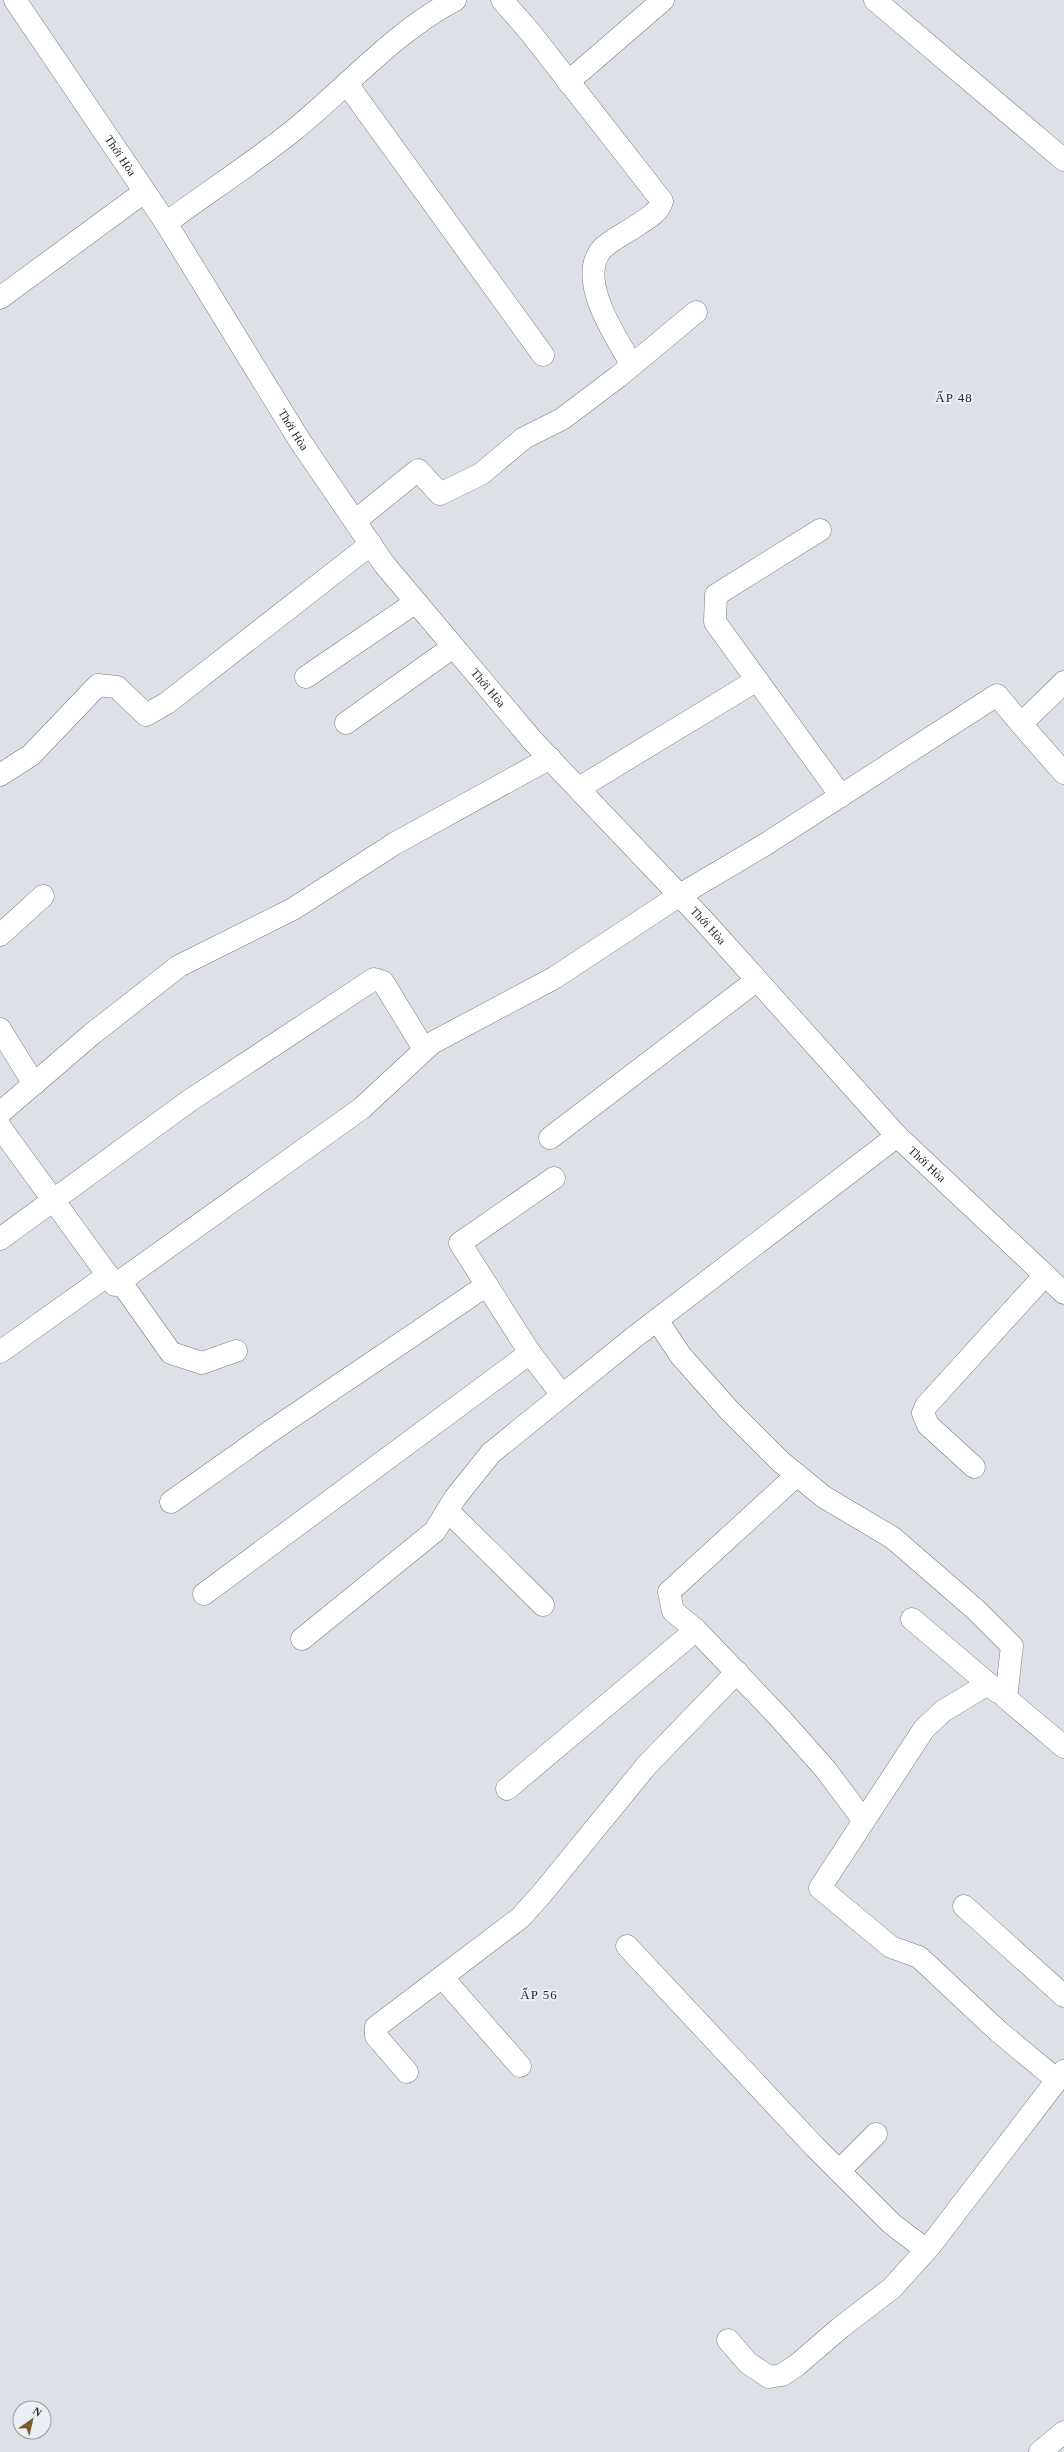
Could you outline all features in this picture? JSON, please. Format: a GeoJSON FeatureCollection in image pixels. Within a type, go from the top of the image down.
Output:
{"type":"FeatureCollection","features":[{"type":"Feature","properties":{"kind":"street","name":"Thới Hòa"},"geometry":{"type":"LineString","coordinates":[[16,0],[166,223],[300,441],[371,544],[416,602],[532,740],[680,895],[897,1136],[1064,1293]]}},
{"type":"Feature","properties":{"kind":"street"},"geometry":{"type":"LineString","coordinates":[[166,223],[293,130],[429,15],[455,0]]}},
{"type":"Feature","properties":{"kind":"street"},"geometry":{"type":"LineString","coordinates":[[568,82],[663,0]]}},
{"type":"Feature","properties":{"kind":"street"},"geometry":{"type":"LineString","coordinates":[[875,0],[1064,160]]}},
{"type":"Feature","properties":{"kind":"street"},"geometry":{"type":"LineString","coordinates":[[506,1],[662,201],[648,218],[604,248],[593,264],[594,284],[605,317],[632,365]]}},
{"type":"Feature","properties":{"kind":"street"},"geometry":{"type":"LineString","coordinates":[[346,84],[543,355]]}},
{"type":"Feature","properties":{"kind":"street"},"geometry":{"type":"LineString","coordinates":[[0,298],[144,192]]}},
{"type":"Feature","properties":{"kind":"street"},"geometry":{"type":"LineString","coordinates":[[355,521],[418,470],[440,494],[481,474],[524,438],[562,419],[632,365],[696,312]]}},
{"type":"Feature","properties":{"kind":"street"},"geometry":{"type":"LineString","coordinates":[[820,530],[716,595],[715,622],[842,796]]}},
{"type":"Feature","properties":{"kind":"street"},"geometry":{"type":"LineString","coordinates":[[0,775],[31,755],[98,685],[117,687],[146,715],[167,702],[371,544]]}},
{"type":"Feature","properties":{"kind":"street"},"geometry":{"type":"LineString","coordinates":[[306,677],[416,602]]}},
{"type":"Feature","properties":{"kind":"street"},"geometry":{"type":"LineString","coordinates":[[346,723],[453,647]]}},
{"type":"Feature","properties":{"kind":"street"},"geometry":{"type":"LineString","coordinates":[[579,788],[757,680]]}},
{"type":"Feature","properties":{"kind":"street"},"geometry":{"type":"LineString","coordinates":[[1021,724],[1064,682]]}},
{"type":"Feature","properties":{"kind":"street"},"geometry":{"type":"LineString","coordinates":[[0,1352],[114,1278],[362,1108],[405,1070],[424,1049],[476,1019],[554,978],[680,895],[842,796],[997,695],[1064,773]]}},
{"type":"Feature","properties":{"kind":"street"},"geometry":{"type":"LineString","coordinates":[[0,1113],[92,1034],[179,966],[293,908],[394,844],[550,758]]}},
{"type":"Feature","properties":{"kind":"street"},"geometry":{"type":"LineString","coordinates":[[0,935],[43,896]]}},
{"type":"Feature","properties":{"kind":"street"},"geometry":{"type":"LineString","coordinates":[[0,1239],[189,1101],[374,979],[383,982],[424,1049]]}},
{"type":"Feature","properties":{"kind":"street"},"geometry":{"type":"LineString","coordinates":[[550,1138],[757,980]]}},
{"type":"Feature","properties":{"kind":"street"},"geometry":{"type":"LineString","coordinates":[[0,1029],[34,1084]]}},
{"type":"Feature","properties":{"kind":"street"},"geometry":{"type":"LineString","coordinates":[[0,1127],[171,1353],[202,1363],[236,1351]]}},
{"type":"Feature","properties":{"kind":"street"},"geometry":{"type":"LineString","coordinates":[[302,1639],[435,1531],[491,1453],[657,1320],[897,1136]]}},
{"type":"Feature","properties":{"kind":"street"},"geometry":{"type":"LineString","coordinates":[[554,1178],[460,1243],[530,1353],[562,1395]]}},
{"type":"Feature","properties":{"kind":"street"},"geometry":{"type":"LineString","coordinates":[[974,1467],[928,1425],[924,1413],[926,1406],[1045,1275]]}},
{"type":"Feature","properties":{"kind":"street"},"geometry":{"type":"LineString","coordinates":[[172,1502],[271,1431],[487,1285]]}},
{"type":"Feature","properties":{"kind":"street"},"geometry":{"type":"LineString","coordinates":[[657,1320],[681,1356],[729,1410],[797,1475],[824,1497],[893,1538],[976,1610],[1012,1646],[1006,1698]]}},
{"type":"Feature","properties":{"kind":"street"},"geometry":{"type":"LineString","coordinates":[[204,1594],[530,1353]]}},
{"type":"Feature","properties":{"kind":"street"},"geometry":{"type":"LineString","coordinates":[[797,1475],[669,1592],[673,1612],[696,1630],[737,1672],[826,1770],[864,1821]]}},
{"type":"Feature","properties":{"kind":"street"},"geometry":{"type":"LineString","coordinates":[[448,1511],[543,1605]]}},
{"type":"Feature","properties":{"kind":"street"},"geometry":{"type":"LineString","coordinates":[[912,1620],[1064,1747]]}},
{"type":"Feature","properties":{"kind":"street"},"geometry":{"type":"LineString","coordinates":[[507,1789],[696,1630]]}},
{"type":"Feature","properties":{"kind":"street"},"geometry":{"type":"LineString","coordinates":[[407,2072],[376,2036],[376,2027],[520,1918],[540,1896],[647,1765],[737,1672]]}},
{"type":"Feature","properties":{"kind":"street"},"geometry":{"type":"LineString","coordinates":[[728,2340],[748,2363],[769,2377],[782,2375],[797,2365],[840,2328],[892,2288],[930,2246],[1061,2076],[998,2031],[919,1957],[892,1947],[820,1888],[924,1729],[943,1711],[988,1684]]}},
{"type":"Feature","properties":{"kind":"street"},"geometry":{"type":"LineString","coordinates":[[964,1906],[1064,1996]]}},
{"type":"Feature","properties":{"kind":"street"},"geometry":{"type":"LineString","coordinates":[[627,1946],[839,2171],[892,2224],[921,2246],[930,2246]]}},
{"type":"Feature","properties":{"kind":"street"},"geometry":{"type":"LineString","coordinates":[[442,1977],[520,2066]]}},
{"type":"Feature","properties":{"kind":"street"},"geometry":{"type":"LineString","coordinates":[[839,2171],[876,2134]]}},
{"type":"Feature","properties":{"kind":"street"},"geometry":{"type":"LineString","coordinates":[[1040,2452],[1064,2432]]}},
{"type":"Feature","properties":{"kind":"district","name":"ẤP 48"},"geometry":{"type":"Point","coordinates":[954,397]}},
{"type":"Feature","properties":{"kind":"district","name":"ẤP 56"},"geometry":{"type":"Point","coordinates":[539,1994]}}]}
